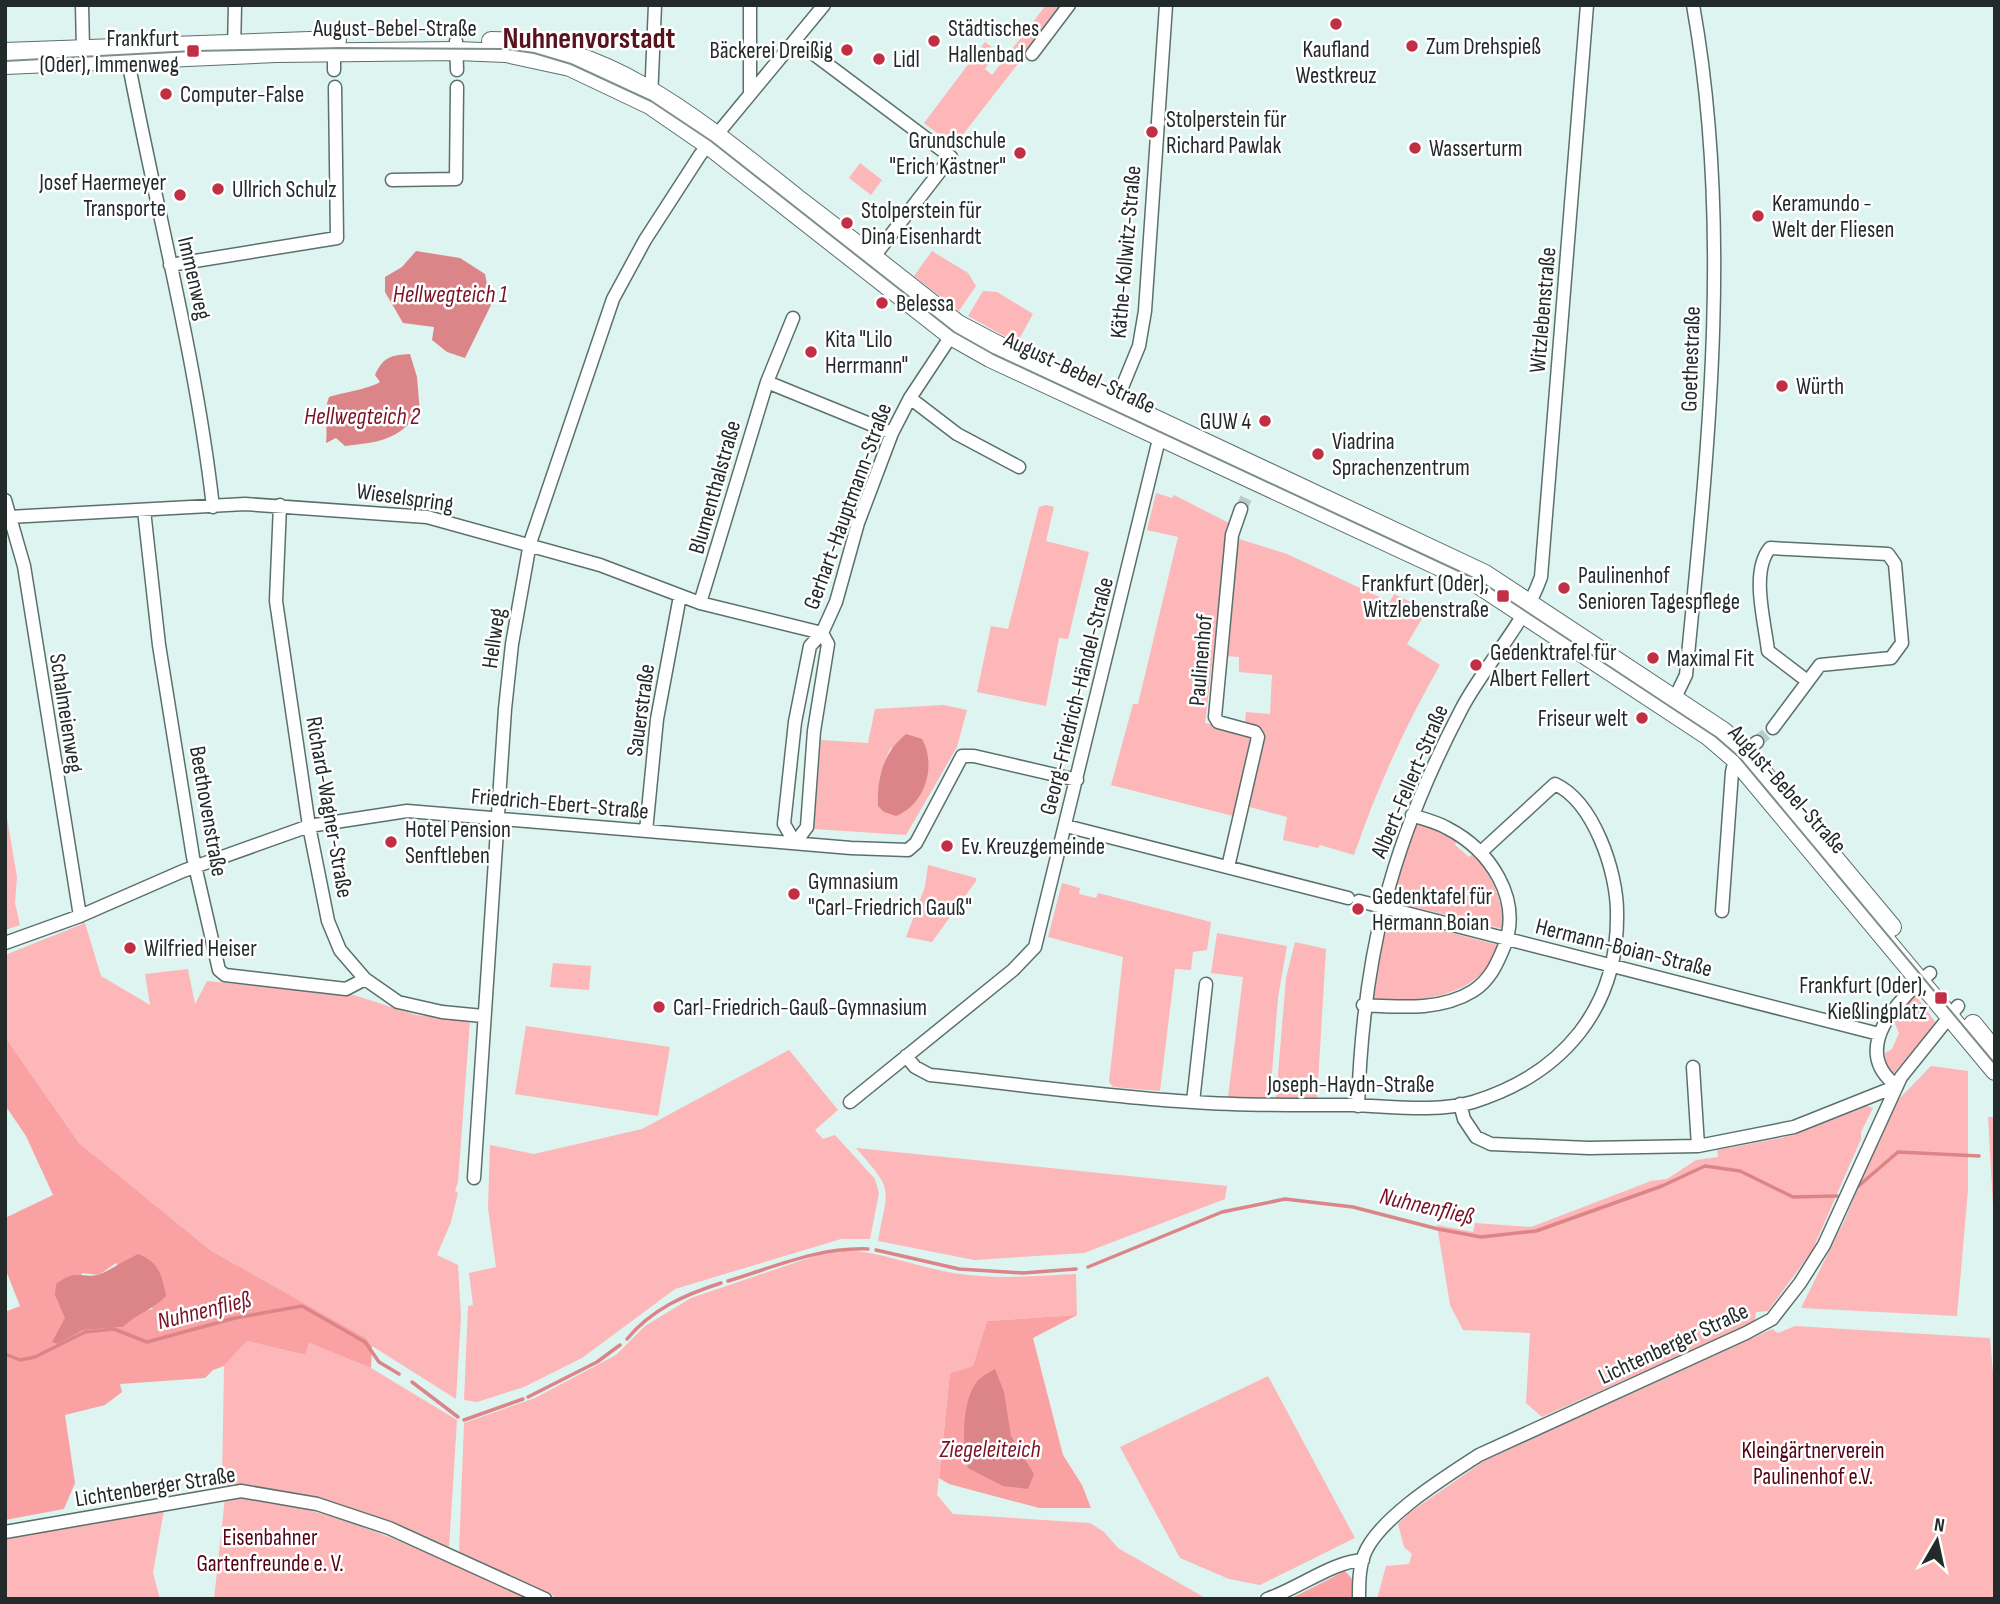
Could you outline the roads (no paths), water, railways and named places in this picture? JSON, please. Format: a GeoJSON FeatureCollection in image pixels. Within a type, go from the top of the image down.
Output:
{"type":"FeatureCollection","features":[{"type":"Feature","properties":{"kind":"street"},"geometry":{"type":"LineString","coordinates":[[82,5],[83,49]]}},
{"type":"Feature","properties":{"kind":"street"},"geometry":{"type":"LineString","coordinates":[[234,48],[235,5]]}},
{"type":"Feature","properties":{"kind":"street"},"geometry":{"type":"LineString","coordinates":[[651,98],[655,5]]}},
{"type":"Feature","properties":{"kind":"street"},"geometry":{"type":"LineString","coordinates":[[750,5],[750,92]]}},
{"type":"Feature","properties":{"kind":"street"},"geometry":{"type":"LineString","coordinates":[[1032,54],[1069,5]]}},
{"type":"Feature","properties":{"kind":"street","name":"Käthe-Kollwitz-Straße"},"geometry":{"type":"LineString","coordinates":[[1114,407],[1139,346],[1145,311],[1166,5]]}},
{"type":"Feature","properties":{"kind":"street","name":"Witzlebenstraße"},"geometry":{"type":"LineString","coordinates":[[1528,608],[1541,577],[1587,5]]}},
{"type":"Feature","properties":{"kind":"street","name":"Goethestraße"},"geometry":{"type":"LineString","coordinates":[[1672,705],[1686,675],[1712,379],[1714,267],[1711,150],[1693,5]]}},
{"type":"Feature","properties":{"kind":"street","name":"Hellweg"},"geometry":{"type":"LineString","coordinates":[[474,1178],[483,1016],[511,651],[530,543],[613,299],[645,240],[712,140],[819,7]]}},
{"type":"Feature","properties":{"kind":"street"},"geometry":{"type":"LineString","coordinates":[[795,40],[951,157],[869,263]]}},
{"type":"Feature","properties":{"kind":"street","name":"August-Bebel-Straße"},"geometry":{"type":"LineString","coordinates":[[5,65],[128,60],[234,48]]}},
{"type":"Feature","properties":{"kind":"street","name":"August-Bebel-Straße"},"geometry":{"type":"LineString","coordinates":[[5,52],[234,48],[334,54],[506,53],[570,67],[651,98],[712,140],[954,330],[1161,429],[1255,481],[1485,574],[1528,608],[1672,705],[1723,731],[1776,777],[1926,976]]}},
{"type":"Feature","properties":{"kind":"street","name":"Immenweg"},"geometry":{"type":"LineString","coordinates":[[128,60],[190,351],[213,507]]}},
{"type":"Feature","properties":{"kind":"street"},"geometry":{"type":"LineString","coordinates":[[170,265],[337,239],[334,87]]}},
{"type":"Feature","properties":{"kind":"street"},"geometry":{"type":"LineString","coordinates":[[392,180],[456,178],[457,87]]}},
{"type":"Feature","properties":{"kind":"street","name":"Blumenthalstraße"},"geometry":{"type":"LineString","coordinates":[[701,603],[767,382],[793,318]]}},
{"type":"Feature","properties":{"kind":"street","name":"Gerhart-Hauptmann-Straße"},"geometry":{"type":"LineString","coordinates":[[822,634],[828,644],[814,731],[807,827],[795,843],[784,824],[793,733],[810,646],[822,634],[843,583],[858,523],[892,433],[909,398],[954,330]]}},
{"type":"Feature","properties":{"kind":"street"},"geometry":{"type":"LineString","coordinates":[[767,382],[892,433]]}},
{"type":"Feature","properties":{"kind":"street"},"geometry":{"type":"LineString","coordinates":[[909,398],[957,435],[1019,467]]}},
{"type":"Feature","properties":{"kind":"street","name":"Georg-Friedrich-Händel-Straße"},"geometry":{"type":"LineString","coordinates":[[850,1102],[1030,956],[1039,937],[1161,429]]}},
{"type":"Feature","properties":{"kind":"street","name":"Schalmeienweg"},"geometry":{"type":"LineString","coordinates":[[5,500],[24,566],[80,916]]}},
{"type":"Feature","properties":{"kind":"street","name":"Wieselspring"},"geometry":{"type":"LineString","coordinates":[[9,517],[280,505],[426,517],[530,543],[600,565],[701,603],[822,634]]}},
{"type":"Feature","properties":{"kind":"street","name":"Richard-Wagner-Straße"},"geometry":{"type":"LineString","coordinates":[[280,505],[276,601],[309,827],[328,921],[340,950],[365,979],[398,1002],[442,1012],[483,1016]]}},
{"type":"Feature","properties":{"kind":"street","name":"Paulinenhof"},"geometry":{"type":"LineString","coordinates":[[1228,867],[1258,737],[1255,732],[1218,722],[1215,717],[1232,535],[1241,509]]}},
{"type":"Feature","properties":{"kind":"street","name":"Beethovenstraße"},"geometry":{"type":"LineString","coordinates":[[144,510],[159,645],[197,866],[219,970],[225,975],[346,989],[365,979]]}},
{"type":"Feature","properties":{"kind":"street"},"geometry":{"type":"LineString","coordinates":[[1773,729],[1820,664],[1891,657],[1902,643],[1895,564],[1888,554],[1770,548],[1764,556],[1760,579],[1768,651],[1806,680]]}},
{"type":"Feature","properties":{"kind":"street","name":"Sauerstraße"},"geometry":{"type":"LineString","coordinates":[[646,831],[657,719],[680,596]]}},
{"type":"Feature","properties":{"kind":"street","name":"Albert-Fellert-Straße"},"geometry":{"type":"LineString","coordinates":[[1358,1105],[1363,1005],[1382,907],[1412,815],[1469,695],[1528,608]]}},
{"type":"Feature","properties":{"kind":"street"},"geometry":{"type":"LineString","coordinates":[[1722,911],[1746,751]]}},
{"type":"Feature","properties":{"kind":"street","name":"August-Bebel-Straße"},"geometry":{"type":"LineString","coordinates":[[1746,751],[1954,1011],[1995,1071]]}},
{"type":"Feature","properties":{"kind":"street","name":"Friedrich-Ebert-Straße"},"geometry":{"type":"LineString","coordinates":[[5,943],[80,916],[197,866],[309,827],[407,811],[908,850],[916,843],[962,756],[974,755],[1077,780]]}},
{"type":"Feature","properties":{"kind":"street"},"geometry":{"type":"LineString","coordinates":[[1460,1104],[1513,1086],[1557,1058],[1586,1024],[1608,982],[1618,939],[1617,900],[1610,864],[1588,816],[1564,788],[1555,784],[1481,852]]}},
{"type":"Feature","properties":{"kind":"street"},"geometry":{"type":"LineString","coordinates":[[1363,1005],[1426,1006],[1444,1003],[1473,990],[1496,967],[1507,939],[1510,917],[1505,892],[1481,852],[1447,827],[1412,815]]}},
{"type":"Feature","properties":{"kind":"street","name":"Hermann-Boian-Straße"},"geometry":{"type":"LineString","coordinates":[[1066,826],[1880,1034]]}},
{"type":"Feature","properties":{"kind":"street"},"geometry":{"type":"LineString","coordinates":[[1897,1086],[1883,1076],[1878,1060],[1880,1034],[1895,1005],[1926,976]]}},
{"type":"Feature","properties":{"kind":"street"},"geometry":{"type":"LineString","coordinates":[[1193,1102],[1206,984]]}},
{"type":"Feature","properties":{"kind":"street","name":"August-Bebel-Straße"},"geometry":{"type":"LineString","coordinates":[[1954,1011],[1995,1051]]}},
{"type":"Feature","properties":{"kind":"street","name":"Lichtenberger Straße"},"geometry":{"type":"LineString","coordinates":[[1359,1599],[1363,1560],[1373,1541],[1407,1506],[1479,1455],[1772,1319],[1824,1245],[1897,1086],[1954,1011]]}},
{"type":"Feature","properties":{"kind":"street","name":"Joseph-Haydn-Straße"},"geometry":{"type":"LineString","coordinates":[[906,1056],[915,1067],[930,1075],[1193,1102],[1460,1104],[1464,1119],[1476,1136],[1491,1144],[1590,1148],[1698,1146],[1794,1127],[1897,1086]]}},
{"type":"Feature","properties":{"kind":"street"},"geometry":{"type":"LineString","coordinates":[[1693,1067],[1698,1146]]}},
{"type":"Feature","properties":{"kind":"street","name":"Lichtenberger Straße"},"geometry":{"type":"LineString","coordinates":[[5,1532],[241,1491],[317,1504],[389,1528],[545,1599]]}},
{"type":"Feature","properties":{"kind":"street"},"geometry":{"type":"LineString","coordinates":[[1267,1599],[1294,1590],[1343,1563],[1363,1560]]}},
{"type":"Feature","properties":{"kind":"water","name":"Hellwegteich 1"},"geometry":{"type":"Polygon","coordinates":[[[416,251],[460,258],[485,274],[491,305],[465,358],[447,352],[432,340],[434,327],[403,323],[385,292],[385,277],[402,267],[416,251]]]}},
{"type":"Feature","properties":{"kind":"water","name":"Hellwegteich 2"},"geometry":{"type":"Polygon","coordinates":[[[410,354],[417,377],[420,413],[395,435],[386,438],[345,446],[336,438],[326,443],[326,409],[329,397],[380,382],[375,375],[381,364],[393,356],[410,354]]]}},
{"type":"Feature","properties":{"kind":"water"},"geometry":{"type":"Polygon","coordinates":[[[906,734],[922,739],[928,760],[928,772],[921,794],[906,811],[896,816],[884,812],[878,806],[880,775],[892,749],[906,734]]]}},
{"type":"Feature","properties":{"kind":"water"},"geometry":{"type":"Polygon","coordinates":[[[138,1254],[155,1265],[166,1296],[123,1327],[83,1330],[58,1344],[52,1342],[65,1318],[55,1295],[56,1284],[73,1275],[98,1275],[138,1254]]]}},
{"type":"Feature","properties":{"kind":"water","name":"Ziegeleiteich"},"geometry":{"type":"Polygon","coordinates":[[[995,1369],[1004,1392],[1011,1436],[1034,1474],[1028,1489],[1003,1486],[968,1468],[964,1438],[967,1404],[976,1383],[995,1369]]]}},
{"type":"Feature","properties":{"kind":"waterway","name":"Nuhnenfließ"},"geometry":{"type":"LineString","coordinates":[[1855,1189],[1898,1152],[1979,1156]]}},
{"type":"Feature","properties":{"kind":"waterway","name":"Nuhnenfließ"},"geometry":{"type":"LineString","coordinates":[[1088,1267],[1222,1212],[1285,1199],[1353,1207],[1481,1237],[1536,1231],[1662,1186],[1705,1166],[1740,1171],[1793,1197],[1837,1196]]}},
{"type":"Feature","properties":{"kind":"waterway","name":"Nuhnenfließ"},"geometry":{"type":"LineString","coordinates":[[728,1281],[814,1255],[868,1249]]}},
{"type":"Feature","properties":{"kind":"waterway","name":"Nuhnenfließ"},"geometry":{"type":"LineString","coordinates":[[876,1250],[959,1269],[1023,1273],[1076,1269]]}},
{"type":"Feature","properties":{"kind":"waterway","name":"Nuhnenfließ"},"geometry":{"type":"LineString","coordinates":[[627,1339],[658,1311],[721,1283]]}},
{"type":"Feature","properties":{"kind":"waterway","name":"Nuhnenfließ"},"geometry":{"type":"LineString","coordinates":[[5,1354],[20,1360],[35,1357],[85,1332],[114,1329],[147,1342],[235,1318],[302,1306],[365,1342],[379,1362],[399,1374]]}},
{"type":"Feature","properties":{"kind":"waterway","name":"Nuhnenfließ"},"geometry":{"type":"LineString","coordinates":[[528,1397],[597,1362],[620,1345]]}},
{"type":"Feature","properties":{"kind":"waterway","name":"Nuhnenfließ"},"geometry":{"type":"LineString","coordinates":[[412,1382],[458,1417]]}},
{"type":"Feature","properties":{"kind":"waterway","name":"Nuhnenfließ"},"geometry":{"type":"LineString","coordinates":[[464,1420],[523,1399]]}},
{"type":"Feature","properties":{"kind":"tunnel"},"geometry":{"type":"LineString","coordinates":[[1241,509],[1248,494]]}},
{"type":"Feature","properties":{"kind":"tunnel"},"geometry":{"type":"LineString","coordinates":[[1757,742],[1773,728]]}},
{"type":"Feature","properties":{"kind":"tram line"},"geometry":{"type":"LineString","coordinates":[[5,61],[193,51],[506,49],[534,53],[571,64],[651,101],[711,141],[954,332],[993,354],[1480,581],[1716,737],[1739,757],[1995,1064]]}},
{"type":"Feature","properties":{"kind":"place","name":"Kaufland Westkreuz"},"geometry":{"type":"Point","coordinates":[1336,24]}},
{"type":"Feature","properties":{"kind":"place","name":"Städtisches Hallenbad"},"geometry":{"type":"Point","coordinates":[934,41]}},
{"type":"Feature","properties":{"kind":"place","name":"Zum Drehspieß"},"geometry":{"type":"Point","coordinates":[1412,46]}},
{"type":"Feature","properties":{"kind":"place","name":"Bäckerei Dreißig"},"geometry":{"type":"Point","coordinates":[847,50]}},
{"type":"Feature","properties":{"kind":"place","name":"Frankfurt (Oder), Immenweg"},"geometry":{"type":"Point","coordinates":[193,51]}},
{"type":"Feature","properties":{"kind":"place","name":"Lidl"},"geometry":{"type":"Point","coordinates":[879,59]}},
{"type":"Feature","properties":{"kind":"place","name":"Computer-False"},"geometry":{"type":"Point","coordinates":[166,94]}},
{"type":"Feature","properties":{"kind":"place","name":"Stolperstein für Richard Pawlak"},"geometry":{"type":"Point","coordinates":[1152,132]}},
{"type":"Feature","properties":{"kind":"place","name":"Wasserturm"},"geometry":{"type":"Point","coordinates":[1415,148]}},
{"type":"Feature","properties":{"kind":"place","name":"Grundschule \"Erich Kästner\""},"geometry":{"type":"Point","coordinates":[1020,153]}},
{"type":"Feature","properties":{"kind":"place","name":"Ullrich Schulz"},"geometry":{"type":"Point","coordinates":[218,189]}},
{"type":"Feature","properties":{"kind":"place","name":"Josef Haermeyer Transporte"},"geometry":{"type":"Point","coordinates":[180,195]}},
{"type":"Feature","properties":{"kind":"place","name":"Keramundo - Welt der Fliesen"},"geometry":{"type":"Point","coordinates":[1758,216]}},
{"type":"Feature","properties":{"kind":"place","name":"Stolperstein für Dina Eisenhardt"},"geometry":{"type":"Point","coordinates":[847,223]}},
{"type":"Feature","properties":{"kind":"place","name":"Belessa"},"geometry":{"type":"Point","coordinates":[882,303]}},
{"type":"Feature","properties":{"kind":"place","name":"Kita \"Lilo Herrmann\""},"geometry":{"type":"Point","coordinates":[811,352]}},
{"type":"Feature","properties":{"kind":"place","name":"Würth"},"geometry":{"type":"Point","coordinates":[1782,386]}},
{"type":"Feature","properties":{"kind":"place","name":"GUW 4"},"geometry":{"type":"Point","coordinates":[1265,421]}},
{"type":"Feature","properties":{"kind":"place","name":"Viadrina Sprachenzentrum"},"geometry":{"type":"Point","coordinates":[1318,454]}},
{"type":"Feature","properties":{"kind":"place","name":"Paulinenhof Senioren Tagespflege"},"geometry":{"type":"Point","coordinates":[1564,588]}},
{"type":"Feature","properties":{"kind":"place","name":"Frankfurt (Oder), Witzlebenstraße"},"geometry":{"type":"Point","coordinates":[1503,596]}},
{"type":"Feature","properties":{"kind":"place","name":"Maximal Fit"},"geometry":{"type":"Point","coordinates":[1653,658]}},
{"type":"Feature","properties":{"kind":"place","name":"Gedenktrafel für Albert Fellert"},"geometry":{"type":"Point","coordinates":[1476,665]}},
{"type":"Feature","properties":{"kind":"place","name":"Friseur welt"},"geometry":{"type":"Point","coordinates":[1642,718]}},
{"type":"Feature","properties":{"kind":"place","name":"Hotel Pension Senftleben"},"geometry":{"type":"Point","coordinates":[391,842]}},
{"type":"Feature","properties":{"kind":"place","name":"Ev. Kreuzgemeinde"},"geometry":{"type":"Point","coordinates":[947,846]}},
{"type":"Feature","properties":{"kind":"place","name":"Gymnasium \"Carl-Friedrich Gauß\""},"geometry":{"type":"Point","coordinates":[794,894]}},
{"type":"Feature","properties":{"kind":"place","name":"Gedenktafel für Hermann Boian"},"geometry":{"type":"Point","coordinates":[1358,909]}},
{"type":"Feature","properties":{"kind":"place","name":"Wilfried Heiser"},"geometry":{"type":"Point","coordinates":[130,948]}},
{"type":"Feature","properties":{"kind":"place","name":"Frankfurt (Oder), Kießlingplatz"},"geometry":{"type":"Point","coordinates":[1941,998]}},
{"type":"Feature","properties":{"kind":"place","name":"Carl-Friedrich-Gauß-Gymnasium"},"geometry":{"type":"Point","coordinates":[659,1007]}},
{"type":"Feature","properties":{"kind":"district","name":"Nuhnenvorstadt"},"geometry":{"type":"Point","coordinates":[589,38]}},
{"type":"Feature","properties":{"kind":"park label","name":"Kleingärtnerverein Paulinenhof e.V."},"geometry":{"type":"Point","coordinates":[1813,1463]}},
{"type":"Feature","properties":{"kind":"park label","name":"Eisenbahner Gartenfreunde e. V."},"geometry":{"type":"Point","coordinates":[270,1550]}}]}
